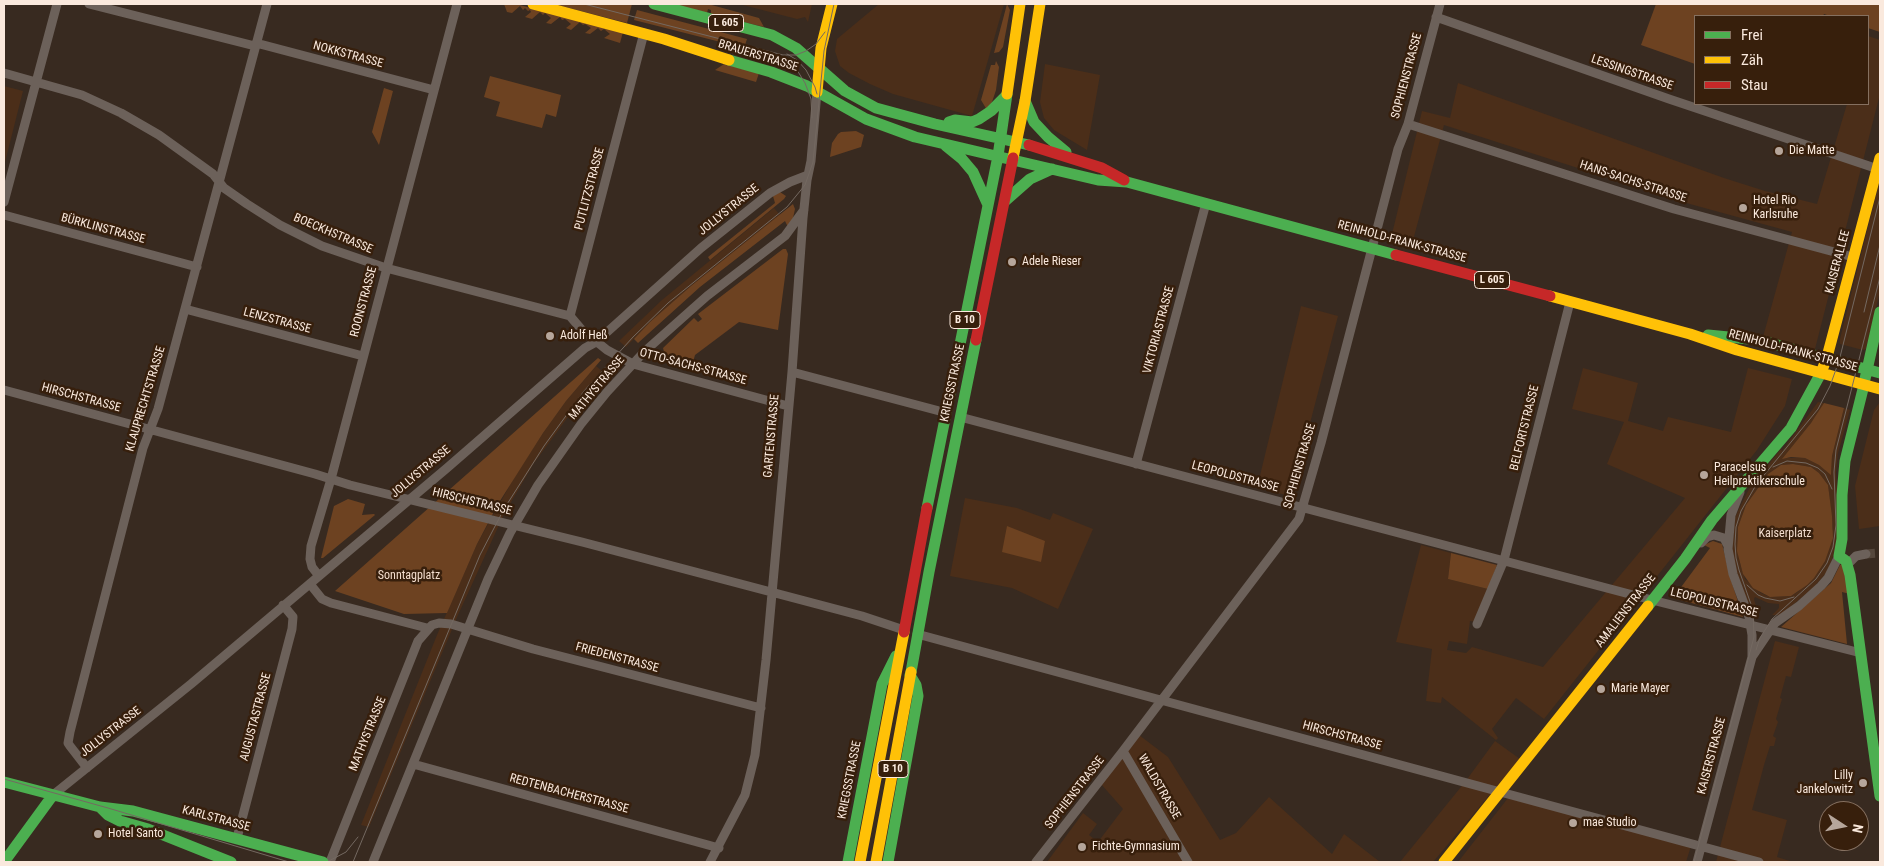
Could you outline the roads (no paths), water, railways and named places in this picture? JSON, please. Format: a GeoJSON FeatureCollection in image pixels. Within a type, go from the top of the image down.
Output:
{"type":"FeatureCollection","features":[{"type":"Feature","properties":{"kind":"main road","name":"BRAUERSTRASSE"},"geometry":{"type":"LineString","coordinates":[[533,4],[644,33],[712,56],[771,72],[796,81],[882,126],[998,156]]}},
{"type":"Feature","properties":{"kind":"main road","name":"BRAUERSTRASSE"},"geometry":{"type":"LineString","coordinates":[[654,4],[772,35],[796,48],[845,91],[869,105],[895,114],[1001,140]]}},
{"type":"Feature","properties":{"kind":"main road","name":"GARTENSTRASSE"},"geometry":{"type":"LineString","coordinates":[[817,92],[821,48],[832,4]]}},
{"type":"Feature","properties":{"kind":"main road","name":"KRIEGSSTRASSE"},"geometry":{"type":"LineString","coordinates":[[904,630],[1001,140],[1020,4]]}},
{"type":"Feature","properties":{"kind":"main road","name":"KRIEGSSTRASSE"},"geometry":{"type":"LineString","coordinates":[[910,675],[960,417],[1026,101],[1040,4]]}},
{"type":"Feature","properties":{"kind":"main road"},"geometry":{"type":"LineString","coordinates":[[935,124],[955,120],[964,122],[979,120],[1007,95]]}},
{"type":"Feature","properties":{"kind":"main road"},"geometry":{"type":"LineString","coordinates":[[1026,101],[1031,116],[1041,130],[1058,146],[1078,160]]}},
{"type":"Feature","properties":{"kind":"main road","name":"REINHOLD-FRANK-STRASSE"},"geometry":{"type":"LineString","coordinates":[[1001,140],[1078,160],[1102,168],[1127,182]]}},
{"type":"Feature","properties":{"kind":"main road"},"geometry":{"type":"LineString","coordinates":[[943,143],[962,159],[973,172],[988,205]]}},
{"type":"Feature","properties":{"kind":"main road","name":"REINHOLD-FRANK-STRASSE"},"geometry":{"type":"LineString","coordinates":[[998,156],[1098,180],[1127,182],[1699,337],[1718,345],[1880,389]]}},
{"type":"Feature","properties":{"kind":"main road","name":"KAISERALLEE"},"geometry":{"type":"LineString","coordinates":[[1821,373],[1827,357],[1879,164]]}},
{"type":"Feature","properties":{"kind":"main road"},"geometry":{"type":"LineString","coordinates":[[1005,202],[1030,179],[1052,169]]}},
{"type":"Feature","properties":{"kind":"main road"},"geometry":{"type":"LineString","coordinates":[[1880,312],[1845,461],[1842,495],[1842,539],[1839,556],[1844,558],[1850,575],[1880,796]]}},
{"type":"Feature","properties":{"kind":"main road"},"geometry":{"type":"LineString","coordinates":[[1877,326],[1880,347]]}},
{"type":"Feature","properties":{"kind":"main road","name":"REINHOLD-FRANK-STRASSE"},"geometry":{"type":"LineString","coordinates":[[1699,337],[1710,334],[1759,340],[1880,373]]}},
{"type":"Feature","properties":{"kind":"main road","name":"AMALIENSTRASSE"},"geometry":{"type":"LineString","coordinates":[[1444,862],[1685,559],[1730,497],[1743,485],[1791,428],[1821,373]]}},
{"type":"Feature","properties":{"kind":"main road","name":"B 10"},"geometry":{"type":"LineString","coordinates":[[860,862],[904,630]]}},
{"type":"Feature","properties":{"kind":"main road","name":"KRIEGSSTRASSE"},"geometry":{"type":"LineString","coordinates":[[848,862],[882,684],[900,648]]}},
{"type":"Feature","properties":{"kind":"main road"},"geometry":{"type":"LineString","coordinates":[[888,862],[918,696],[916,685],[910,675]]}},
{"type":"Feature","properties":{"kind":"main road","name":"B 10"},"geometry":{"type":"LineString","coordinates":[[876,862],[910,675]]}},
{"type":"Feature","properties":{"kind":"main road","name":"KARLSTRASSE"},"geometry":{"type":"LineString","coordinates":[[4,782],[100,807],[133,812],[237,838],[324,862]]}},
{"type":"Feature","properties":{"kind":"main road"},"geometry":{"type":"LineString","coordinates":[[4,862],[53,795]]}},
{"type":"Feature","properties":{"kind":"main road","name":"KARLSTRASSE"},"geometry":{"type":"LineString","coordinates":[[100,807],[108,815],[120,821],[148,829],[231,862]]}},
{"type":"Feature","properties":{"kind":"street"},"geometry":{"type":"LineString","coordinates":[[4,202],[57,4]]}},
{"type":"Feature","properties":{"kind":"street","name":"NOKKSTRASSE"},"geometry":{"type":"LineString","coordinates":[[89,4],[434,90]]}},
{"type":"Feature","properties":{"kind":"street","name":"KLAUPRECHTSTRASSE"},"geometry":{"type":"LineString","coordinates":[[87,768],[72,750],[68,743],[68,738],[143,448],[158,409],[267,4]]}},
{"type":"Feature","properties":{"kind":"street","name":"ROONSTRASSE"},"geometry":{"type":"LineString","coordinates":[[319,576],[312,567],[310,559],[311,546],[331,479],[362,356],[457,4]]}},
{"type":"Feature","properties":{"kind":"street","name":"SOPHIENSTRASSE"},"geometry":{"type":"LineString","coordinates":[[1036,862],[1123,751],[1298,519],[1398,149],[1408,124],[1436,17],[1436,4]]}},
{"type":"Feature","properties":{"kind":"street","name":"LESSINGSTRASSE"},"geometry":{"type":"LineString","coordinates":[[1436,17],[1669,99],[1879,164]]}},
{"type":"Feature","properties":{"kind":"street","name":"PUTLITZSTRASSE"},"geometry":{"type":"LineString","coordinates":[[570,316],[644,33]]}},
{"type":"Feature","properties":{"kind":"street","name":"BOECKHSTRASSE"},"geometry":{"type":"LineString","coordinates":[[4,73],[82,95],[121,112],[159,135],[213,174],[220,180],[224,188],[292,232],[342,254],[386,268],[570,316]]}},
{"type":"Feature","properties":{"kind":"street","name":"GARTENSTRASSE"},"geometry":{"type":"LineString","coordinates":[[710,862],[745,795],[750,777],[761,708],[792,372],[801,242],[808,175],[812,161],[817,92]]}},
{"type":"Feature","properties":{"kind":"street","name":"HANS-SACHS-STRASSE"},"geometry":{"type":"LineString","coordinates":[[1408,124],[1674,209],[1854,257]]}},
{"type":"Feature","properties":{"kind":"street","name":"JOLLYSTRASSE"},"geometry":{"type":"LineString","coordinates":[[53,795],[184,690],[310,584],[585,348],[596,342],[694,254],[770,193],[808,175]]}},
{"type":"Feature","properties":{"kind":"street","name":"VIKTORIASTRASSE"},"geometry":{"type":"LineString","coordinates":[[1136,464],[1206,203]]}},
{"type":"Feature","properties":{"kind":"street","name":"MATHYSTRASSE"},"geometry":{"type":"LineString","coordinates":[[373,862],[502,549],[538,485],[581,424],[633,364],[682,317],[785,236],[804,210]]}},
{"type":"Feature","properties":{"kind":"street","name":"BÜRKLINSTRASSE"},"geometry":{"type":"LineString","coordinates":[[4,215],[197,267]]}},
{"type":"Feature","properties":{"kind":"street","name":"BELFORTSTRASSE"},"geometry":{"type":"LineString","coordinates":[[1504,560],[1570,302]]}},
{"type":"Feature","properties":{"kind":"street","name":"LENZSTRASSE"},"geometry":{"type":"LineString","coordinates":[[185,309],[362,356]]}},
{"type":"Feature","properties":{"kind":"street"},"geometry":{"type":"LineString","coordinates":[[570,316],[596,342]]}},
{"type":"Feature","properties":{"kind":"street","name":"OTTO-SACHS-STRASSE"},"geometry":{"type":"LineString","coordinates":[[596,342],[611,353],[633,364],[788,406]]}},
{"type":"Feature","properties":{"kind":"street"},"geometry":{"type":"LineString","coordinates":[[792,372],[946,413]]}},
{"type":"Feature","properties":{"kind":"street","name":"HIRSCHSTRASSE"},"geometry":{"type":"LineString","coordinates":[[4,390],[331,479],[527,528],[862,616],[904,630]]}},
{"type":"Feature","properties":{"kind":"street","name":"LEOPOLDSTRASSE"},"geometry":{"type":"LineString","coordinates":[[960,417],[1652,600],[1861,653]]}},
{"type":"Feature","properties":{"kind":"street"},"geometry":{"type":"LineString","coordinates":[[1727,544],[1731,515],[1743,485]]}},
{"type":"Feature","properties":{"kind":"street"},"geometry":{"type":"LineString","coordinates":[[1685,559],[1707,536],[1714,535],[1724,538],[1750,624],[1752,657]]}},
{"type":"Feature","properties":{"kind":"street"},"geometry":{"type":"LineString","coordinates":[[1848,565],[1856,556],[1866,554]]}},
{"type":"Feature","properties":{"kind":"street"},"geometry":{"type":"LineString","coordinates":[[1752,657],[1775,623],[1799,606],[1828,578],[1839,556]]}},
{"type":"Feature","properties":{"kind":"street"},"geometry":{"type":"LineString","coordinates":[[1477,624],[1504,560]]}},
{"type":"Feature","properties":{"kind":"street"},"geometry":{"type":"LineString","coordinates":[[310,584],[322,599],[331,603],[428,628],[439,623],[468,629]]}},
{"type":"Feature","properties":{"kind":"street","name":"AUGUSTASTRASSE"},"geometry":{"type":"LineString","coordinates":[[237,838],[292,629],[293,617],[283,605]]}},
{"type":"Feature","properties":{"kind":"street","name":"MATHYSTRASSE"},"geometry":{"type":"LineString","coordinates":[[330,862],[418,641],[428,628]]}},
{"type":"Feature","properties":{"kind":"street","name":"FRIEDENSTRASSE"},"geometry":{"type":"LineString","coordinates":[[468,629],[531,648],[761,708]]}},
{"type":"Feature","properties":{"kind":"street","name":"HIRSCHSTRASSE"},"geometry":{"type":"LineString","coordinates":[[917,634],[1759,862]]}},
{"type":"Feature","properties":{"kind":"street","name":"KAISERSTRASSE"},"geometry":{"type":"LineString","coordinates":[[1697,862],[1752,657]]}},
{"type":"Feature","properties":{"kind":"street","name":"WALDSTRASSE"},"geometry":{"type":"LineString","coordinates":[[1123,751],[1188,862]]}},
{"type":"Feature","properties":{"kind":"street","name":"REDTENBACHERSTRASSE"},"geometry":{"type":"LineString","coordinates":[[413,764],[719,848]]}},
{"type":"Feature","properties":{"kind":"tunnel"},"geometry":{"type":"LineString","coordinates":[[1866,554],[1880,553]]}},
{"type":"Feature","properties":{"kind":"tram line"},"geometry":{"type":"LineString","coordinates":[[584,4],[783,55],[796,55],[806,51],[816,44],[825,32]]}},
{"type":"Feature","properties":{"kind":"tram line"},"geometry":{"type":"LineString","coordinates":[[353,862],[480,555],[504,509],[544,446],[584,391],[633,337],[668,303],[787,207],[805,185],[813,162],[824,51],[834,4]]}},
{"type":"Feature","properties":{"kind":"tram line"},"geometry":{"type":"LineString","coordinates":[[787,54],[797,60],[806,70],[817,94]]}},
{"type":"Feature","properties":{"kind":"tram line"},"geometry":{"type":"LineString","coordinates":[[780,58],[797,70],[805,83],[811,99],[812,118]]}},
{"type":"Feature","properties":{"kind":"tram line"},"geometry":{"type":"LineString","coordinates":[[1694,862],[1754,637],[1753,610],[1736,558],[1736,527],[1741,511],[1756,485],[1818,409],[1830,386],[1839,361],[1880,197]]}},
{"type":"Feature","properties":{"kind":"tram line"},"geometry":{"type":"LineString","coordinates":[[1864,312],[1880,245]]}},
{"type":"Feature","properties":{"kind":"tram line"},"geometry":{"type":"LineString","coordinates":[[1756,650],[1760,638],[1772,619],[1816,579],[1827,563],[1833,547],[1836,525],[1834,472],[1836,450],[1880,277]]}},
{"type":"Feature","properties":{"kind":"tram line"},"geometry":{"type":"LineString","coordinates":[[1773,467],[1787,461],[1806,463],[1818,468],[1825,474],[1832,489]]}},
{"type":"Feature","properties":{"kind":"tram line"},"geometry":{"type":"LineString","coordinates":[[1747,585],[1758,595],[1765,598],[1780,601],[1794,597]]}},
{"type":"Feature","properties":{"kind":"tram line"},"geometry":{"type":"LineString","coordinates":[[4,779],[289,862]]}},
{"type":"Feature","properties":{"kind":"tram line"},"geometry":{"type":"LineString","coordinates":[[327,862],[346,852],[358,837]]}},
{"type":"Feature","properties":{"kind":"place","name":"Die Matte"},"geometry":{"type":"Point","coordinates":[1779,151]}},
{"type":"Feature","properties":{"kind":"place","name":"Hotel Rio Karlsruhe"},"geometry":{"type":"Point","coordinates":[1743,208]}},
{"type":"Feature","properties":{"kind":"place","name":"Adele Rieser"},"geometry":{"type":"Point","coordinates":[1012,262]}},
{"type":"Feature","properties":{"kind":"place","name":"Adolf Heß"},"geometry":{"type":"Point","coordinates":[550,336]}},
{"type":"Feature","properties":{"kind":"place","name":"Paracelsus Heilpraktikerschule"},"geometry":{"type":"Point","coordinates":[1704,475]}},
{"type":"Feature","properties":{"kind":"place","name":"Marie Mayer"},"geometry":{"type":"Point","coordinates":[1601,689]}},
{"type":"Feature","properties":{"kind":"place","name":"Lilly Jankelowitz"},"geometry":{"type":"Point","coordinates":[1863,783]}},
{"type":"Feature","properties":{"kind":"place","name":"mae Studio"},"geometry":{"type":"Point","coordinates":[1573,823]}},
{"type":"Feature","properties":{"kind":"place","name":"Hotel Santo"},"geometry":{"type":"Point","coordinates":[98,834]}},
{"type":"Feature","properties":{"kind":"place","name":"Fichte-Gymnasium"},"geometry":{"type":"Point","coordinates":[1082,847]}},
{"type":"Feature","properties":{"kind":"park label","name":"Kaiserplatz"},"geometry":{"type":"Point","coordinates":[1785,534]}},
{"type":"Feature","properties":{"kind":"park label","name":"Sonntagplatz"},"geometry":{"type":"Point","coordinates":[409,576]}}]}
